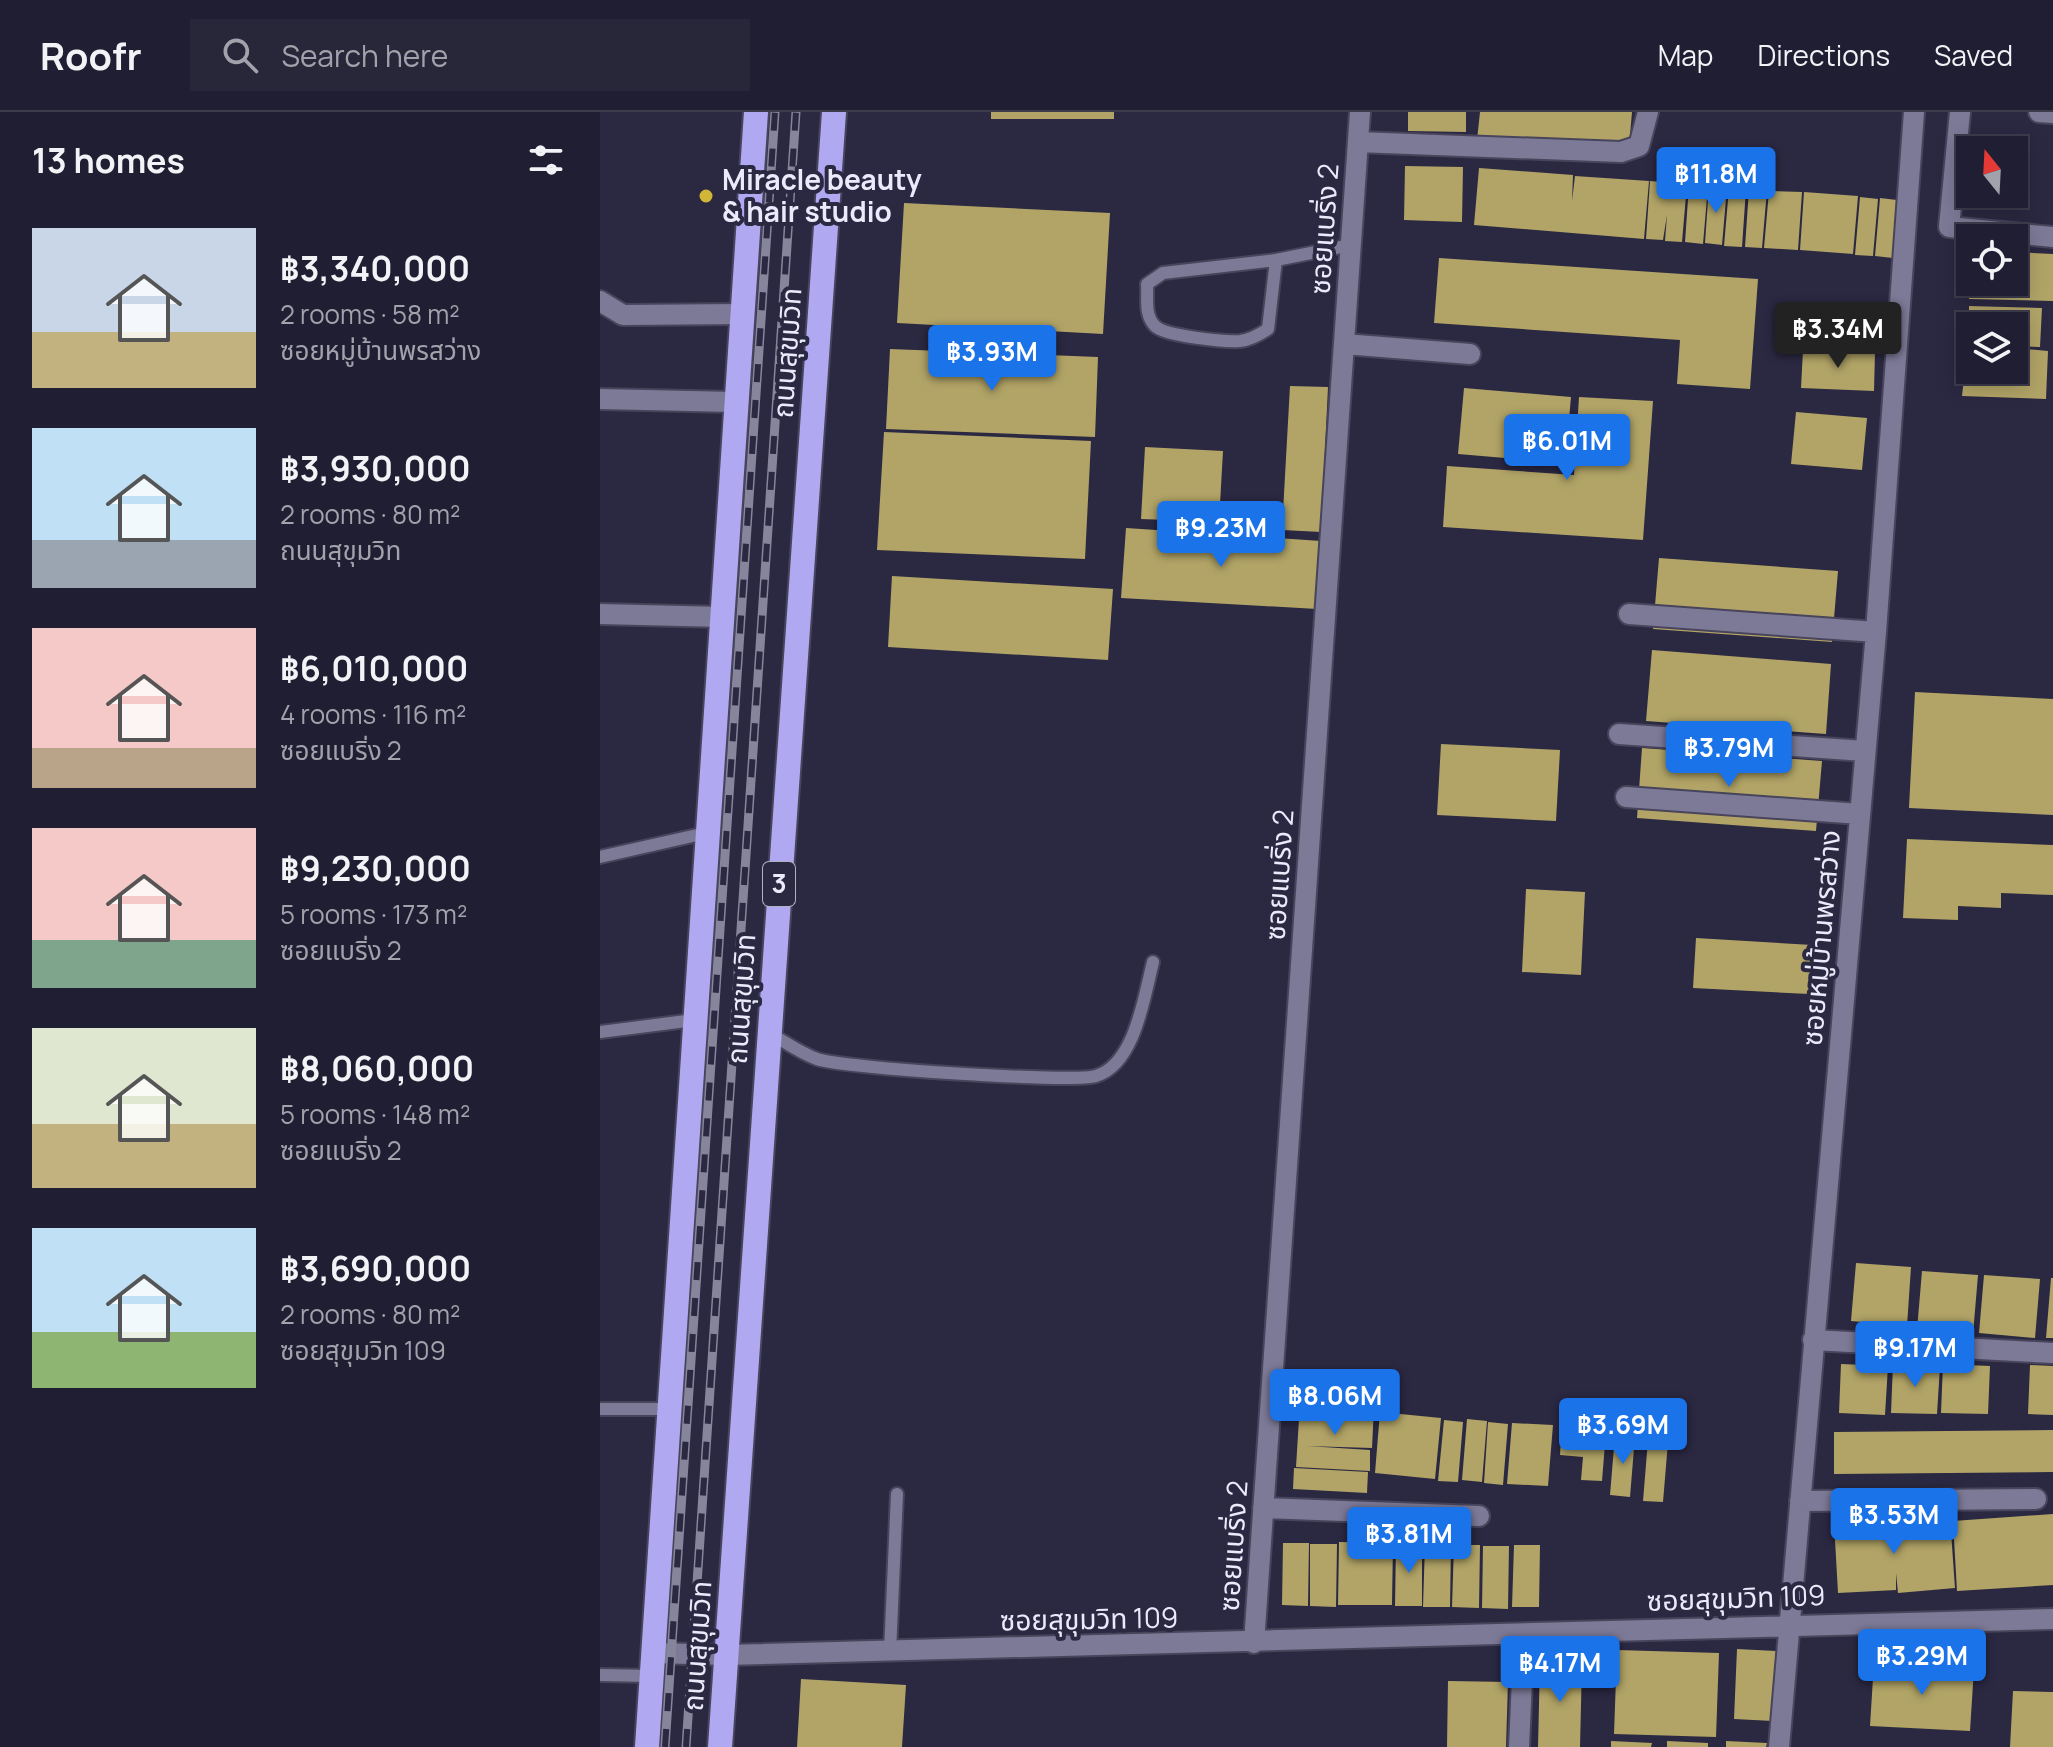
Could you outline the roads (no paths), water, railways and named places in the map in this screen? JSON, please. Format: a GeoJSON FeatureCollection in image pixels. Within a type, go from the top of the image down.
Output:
{"type":"FeatureCollection","features":[{"type":"Feature","properties":{"kind":"highway","name":"ถนนสุขุมวิท"},"geometry":{"type":"LineString","coordinates":[[647,1747],[756,112]]}},
{"type":"Feature","properties":{"kind":"highway","name":"ถนนสุขุมวิท"},"geometry":{"type":"LineString","coordinates":[[720,1747],[834,112]]}},
{"type":"Feature","properties":{"kind":"street","name":"ซอยแบริ่ง 2"},"geometry":{"type":"LineString","coordinates":[[1254,1643],[1360,112]]}},
{"type":"Feature","properties":{"kind":"street"},"geometry":{"type":"LineString","coordinates":[[1358,142],[1621,152],[1639,146],[1648,112]]}},
{"type":"Feature","properties":{"kind":"street","name":"ซอยหมู่บ้านพรสว่าง"},"geometry":{"type":"LineString","coordinates":[[1779,1747],[1876,632],[1914,112]]}},
{"type":"Feature","properties":{"kind":"street"},"geometry":{"type":"LineString","coordinates":[[1960,112],[1949,227],[2053,237]]}},
{"type":"Feature","properties":{"kind":"street"},"geometry":{"type":"LineString","coordinates":[[2039,112],[2053,113]]}},
{"type":"Feature","properties":{"kind":"street"},"geometry":{"type":"LineString","coordinates":[[600,301],[623,315],[741,314]]}},
{"type":"Feature","properties":{"kind":"street"},"geometry":{"type":"LineString","coordinates":[[1344,344],[1470,354]]}},
{"type":"Feature","properties":{"kind":"street"},"geometry":{"type":"LineString","coordinates":[[600,399],[735,402]]}},
{"type":"Feature","properties":{"kind":"street"},"geometry":{"type":"LineString","coordinates":[[600,614],[723,617]]}},
{"type":"Feature","properties":{"kind":"street"},"geometry":{"type":"LineString","coordinates":[[1629,614],[1876,632]]}},
{"type":"Feature","properties":{"kind":"street"},"geometry":{"type":"LineString","coordinates":[[1619,734],[1865,751]]}},
{"type":"Feature","properties":{"kind":"street"},"geometry":{"type":"LineString","coordinates":[[1626,797],[1860,814]]}},
{"type":"Feature","properties":{"kind":"street"},"geometry":{"type":"LineString","coordinates":[[1813,1340],[2053,1353]]}},
{"type":"Feature","properties":{"kind":"street"},"geometry":{"type":"LineString","coordinates":[[1800,1501],[2036,1499]]}},
{"type":"Feature","properties":{"kind":"street"},"geometry":{"type":"LineString","coordinates":[[1263,1508],[1479,1516]]}},
{"type":"Feature","properties":{"kind":"street","name":"ซอยสุขุมวิท 109"},"geometry":{"type":"LineString","coordinates":[[653,1665],[727,1655],[2053,1619]]}},
{"type":"Feature","properties":{"kind":"street"},"geometry":{"type":"LineString","coordinates":[[1519,1747],[1524,1634]]}},
{"type":"Feature","properties":{"kind":"lane"},"geometry":{"type":"LineString","coordinates":[[1276,260],[1268,329],[1256,337],[1240,341],[1168,333],[1155,327],[1148,316],[1147,284],[1163,273],[1276,260],[1351,245]]}},
{"type":"Feature","properties":{"kind":"lane"},"geometry":{"type":"LineString","coordinates":[[600,857],[706,833]]}},
{"type":"Feature","properties":{"kind":"lane"},"geometry":{"type":"LineString","coordinates":[[769,1033],[817,1059],[832,1061],[1054,1077],[1097,1076],[1130,1048],[1153,962]]}},
{"type":"Feature","properties":{"kind":"lane"},"geometry":{"type":"LineString","coordinates":[[600,1032],[694,1020]]}},
{"type":"Feature","properties":{"kind":"lane"},"geometry":{"type":"LineString","coordinates":[[600,1409],[669,1409]]}},
{"type":"Feature","properties":{"kind":"lane"},"geometry":{"type":"LineString","coordinates":[[890,1652],[897,1494]]}},
{"type":"Feature","properties":{"kind":"lane"},"geometry":{"type":"LineString","coordinates":[[600,1675],[653,1665]]}},
{"type":"Feature","properties":{"kind":"railway"},"geometry":{"type":"LineString","coordinates":[[665,1747],[775,112]]}},
{"type":"Feature","properties":{"kind":"railway"},"geometry":{"type":"LineString","coordinates":[[686,1747],[796,112]]}},
{"type":"Feature","properties":{"kind":"place","name":"Miracle beauty & hair studio"},"geometry":{"type":"Point","coordinates":[706,196]}}]}
